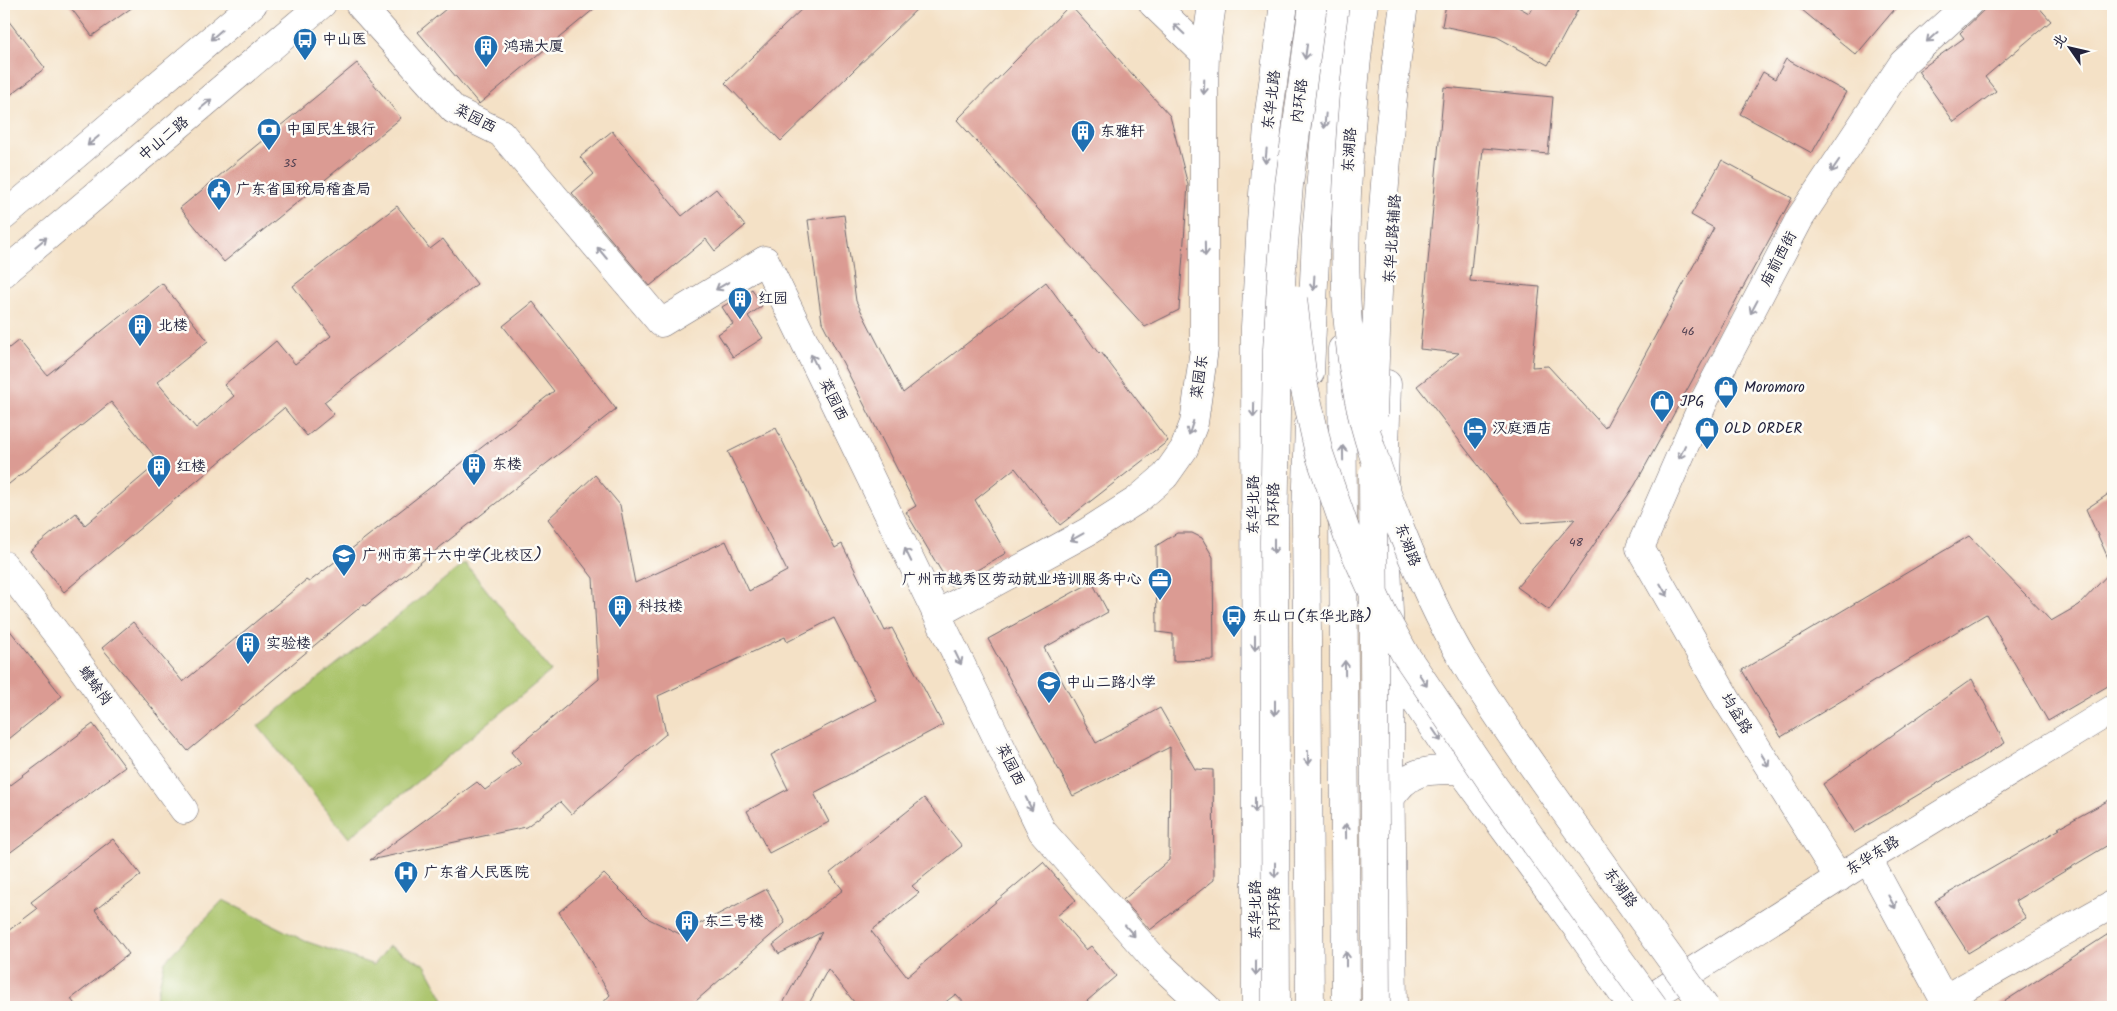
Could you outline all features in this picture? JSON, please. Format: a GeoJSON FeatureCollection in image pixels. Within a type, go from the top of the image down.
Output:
{"type":"FeatureCollection","features":[{"type":"Feature","properties":{"kind":"main road"},"geometry":{"type":"LineString","coordinates":[[4,216],[253,4]]}},
{"type":"Feature","properties":{"kind":"main road","name":"中山二路"},"geometry":{"type":"LineString","coordinates":[[4,273],[322,4]]}},
{"type":"Feature","properties":{"kind":"main road","name":"菜园西"},"geometry":{"type":"LineString","coordinates":[[359,4],[454,110],[501,133],[661,323],[764,260],[1042,831],[1156,961],[1206,1007]]}},
{"type":"Feature","properties":{"kind":"main road"},"geometry":{"type":"LineString","coordinates":[[1152,4],[1205,54]]}},
{"type":"Feature","properties":{"kind":"main road","name":"菜园东"},"geometry":{"type":"LineString","coordinates":[[936,614],[1087,532],[1138,500],[1165,476],[1184,449],[1194,423],[1204,349],[1206,287],[1203,118],[1205,54],[1212,4]]}},
{"type":"Feature","properties":{"kind":"main road","name":"东华北路"},"geometry":{"type":"LineString","coordinates":[[1256,1007],[1255,326],[1260,222],[1269,112],[1284,4]]}},
{"type":"Feature","properties":{"kind":"main road","name":"内环路"},"geometry":{"type":"LineString","coordinates":[[1276,1007],[1275,453],[1277,350],[1290,185],[1313,4]]}},
{"type":"Feature","properties":{"kind":"main road"},"geometry":{"type":"LineString","coordinates":[[1317,4],[1334,38]]}},
{"type":"Feature","properties":{"kind":"main road"},"geometry":{"type":"LineString","coordinates":[[1310,1007],[1306,516],[1316,236],[1336,4]]}},
{"type":"Feature","properties":{"kind":"main road"},"geometry":{"type":"LineString","coordinates":[[1346,1007],[1347,880],[1340,230],[1360,4]]}},
{"type":"Feature","properties":{"kind":"main road","name":"东湖路"},"geometry":{"type":"LineString","coordinates":[[1364,4],[1351,123],[1346,199],[1345,276],[1347,327],[1352,365],[1367,436],[1379,473],[1408,552],[1428,596],[1466,666],[1523,752],[1706,1007]]}},
{"type":"Feature","properties":{"kind":"main road"},"geometry":{"type":"LineString","coordinates":[[1376,1007],[1373,454],[1375,334],[1387,149],[1404,4]]}},
{"type":"Feature","properties":{"kind":"main road","name":"东华北路辅路"},"geometry":{"type":"LineString","coordinates":[[1384,476],[1387,322],[1394,205],[1403,110],[1417,4]]}},
{"type":"Feature","properties":{"kind":"main road","name":"庙前西街"},"geometry":{"type":"LineString","coordinates":[[1640,548],[1705,399],[1800,218],[1903,62],[1968,4]]}},
{"type":"Feature","properties":{"kind":"main road"},"geometry":{"type":"LineString","coordinates":[[1290,185],[1292,284],[1303,381],[1319,453],[1330,488],[1367,580],[1405,654],[1446,716],[1496,790],[1654,1007]]}},
{"type":"Feature","properties":{"kind":"main road"},"geometry":{"type":"LineString","coordinates":[[1340,276],[1386,383],[1342,382]]}},
{"type":"Feature","properties":{"kind":"main road"},"geometry":{"type":"LineString","coordinates":[[1255,326],[1306,516],[1344,590],[1460,770],[1577,928],[1632,1007]]}},
{"type":"Feature","properties":{"kind":"main road"},"geometry":{"type":"LineString","coordinates":[[1384,476],[1391,665],[1390,799],[1393,1007]]}},
{"type":"Feature","properties":{"kind":"main road"},"geometry":{"type":"LineString","coordinates":[[1384,476],[1390,520],[1430,615],[1453,652],[1564,812],[1713,1007]]}},
{"type":"Feature","properties":{"kind":"main road","name":"均益路"},"geometry":{"type":"LineString","coordinates":[[1640,548],[1727,700],[1839,878]]}},
{"type":"Feature","properties":{"kind":"main road","name":"蟾蜍岗"},"geometry":{"type":"LineString","coordinates":[[4,565],[63,642],[184,810]]}},
{"type":"Feature","properties":{"kind":"main road","name":"东华东路"},"geometry":{"type":"LineString","coordinates":[[1636,1007],[1868,859],[2113,709]]}},
{"type":"Feature","properties":{"kind":"main road"},"geometry":{"type":"LineString","coordinates":[[1390,799],[1403,782],[1422,771],[1460,770]]}},
{"type":"Feature","properties":{"kind":"main road"},"geometry":{"type":"LineString","coordinates":[[1868,859],[1946,1003],[2113,904]]}},
{"type":"Feature","properties":{"kind":"green space"},"geometry":{"type":"Polygon","coordinates":[[[465,563],[551,671],[349,838],[258,726],[465,563]]]}},
{"type":"Feature","properties":{"kind":"green space"},"geometry":{"type":"Polygon","coordinates":[[[223,900],[305,941],[374,965],[389,946],[425,965],[445,1001],[437,1007],[154,1007],[165,961],[223,900]]]}},
{"type":"Feature","properties":{"kind":"building"},"geometry":{"type":"Polygon","coordinates":[[[68,4],[137,4],[92,36],[68,4]]]}},
{"type":"Feature","properties":{"kind":"building","name":"鸿瑞大厦"},"geometry":{"type":"Polygon","coordinates":[[[452,4],[600,4],[479,104],[418,32],[452,4]]]}},
{"type":"Feature","properties":{"kind":"building"},"geometry":{"type":"Polygon","coordinates":[[[807,4],[922,4],[781,141],[725,83],[807,4]]]}},
{"type":"Feature","properties":{"kind":"building"},"geometry":{"type":"Polygon","coordinates":[[[1446,4],[1513,4],[1529,13],[1534,4],[1581,4],[1548,65],[1497,37],[1442,26],[1446,4]]]}},
{"type":"Feature","properties":{"kind":"building"},"geometry":{"type":"Polygon","coordinates":[[[1795,4],[1899,4],[1856,55],[1795,4]]]}},
{"type":"Feature","properties":{"kind":"building"},"geometry":{"type":"Polygon","coordinates":[[[1990,4],[2036,4],[2051,21],[1985,77],[1996,91],[1954,122],[1918,71],[1964,38],[1960,33],[1990,4]]]}},
{"type":"Feature","properties":{"kind":"building","name":"东雅轩"},"geometry":{"type":"Polygon","coordinates":[[[1070,5],[1170,116],[1188,185],[1179,310],[1145,327],[957,120],[1070,5]]]}},
{"type":"Feature","properties":{"kind":"building"},"geometry":{"type":"Polygon","coordinates":[[[4,15],[45,68],[4,100],[4,15]]]}},
{"type":"Feature","properties":{"kind":"building"},"geometry":{"type":"Polygon","coordinates":[[[1786,59],[1846,92],[1812,153],[1740,114],[1763,72],[1775,79],[1786,59]]]}},
{"type":"Feature","properties":{"kind":"building"},"geometry":{"type":"Polygon","coordinates":[[[357,63],[401,118],[224,262],[180,208],[357,63]]]}},
{"type":"Feature","properties":{"kind":"building"},"geometry":{"type":"Polygon","coordinates":[[[1444,87],[1553,97],[1548,154],[1483,148],[1470,281],[1540,287],[1532,367],[1548,366],[1605,428],[1714,228],[1691,215],[1722,160],[1792,198],[1635,485],[1549,610],[1517,587],[1575,519],[1523,523],[1417,386],[1459,353],[1420,349],[1444,87]]]}},
{"type":"Feature","properties":{"kind":"building"},"geometry":{"type":"Polygon","coordinates":[[[612,131],[682,216],[716,189],[745,226],[715,251],[706,239],[650,286],[572,193],[594,174],[580,157],[612,131]]]}},
{"type":"Feature","properties":{"kind":"building"},"geometry":{"type":"Polygon","coordinates":[[[397,206],[430,249],[443,239],[477,284],[324,402],[334,414],[307,436],[284,408],[64,592],[30,551],[76,513],[85,525],[159,462],[111,402],[4,488],[4,352],[19,340],[47,375],[162,283],[208,341],[157,382],[196,428],[234,396],[224,385],[276,341],[295,364],[331,336],[293,286],[397,206]]]}},
{"type":"Feature","properties":{"kind":"building"},"geometry":{"type":"Polygon","coordinates":[[[844,215],[856,301],[903,393],[1046,282],[1099,354],[1101,352],[1168,441],[1060,525],[1015,468],[975,500],[1006,553],[950,586],[906,512],[916,506],[822,322],[808,220],[844,215]]]}},
{"type":"Feature","properties":{"kind":"building","name":"红园"},"geometry":{"type":"Polygon","coordinates":[[[752,289],[762,306],[748,316],[763,338],[733,357],[718,334],[733,324],[722,307],[752,289]]]}},
{"type":"Feature","properties":{"kind":"building"},"geometry":{"type":"Polygon","coordinates":[[[533,302],[616,409],[365,606],[364,604],[188,751],[102,648],[133,622],[183,682],[306,580],[309,582],[554,391],[503,326],[533,302]]]}},
{"type":"Feature","properties":{"kind":"building"},"geometry":{"type":"Polygon","coordinates":[[[776,428],[835,548],[842,544],[885,631],[892,628],[943,725],[814,793],[829,822],[769,853],[747,811],[788,789],[771,755],[876,700],[834,618],[787,642],[785,637],[658,696],[666,734],[571,814],[560,802],[526,827],[370,860],[477,782],[485,790],[521,764],[511,752],[599,679],[593,578],[548,519],[595,475],[620,505],[635,583],[726,541],[749,591],[787,571],[728,452],[776,428]]]}},
{"type":"Feature","properties":{"kind":"building"},"geometry":{"type":"Polygon","coordinates":[[[2113,491],[2113,569],[2086,509],[2113,491]]]}},
{"type":"Feature","properties":{"kind":"building"},"geometry":{"type":"Polygon","coordinates":[[[1177,533],[1192,533],[1202,538],[1213,557],[1214,660],[1173,661],[1173,634],[1157,632],[1156,546],[1177,533]]]}},
{"type":"Feature","properties":{"kind":"building"},"geometry":{"type":"Polygon","coordinates":[[[1969,536],[2051,621],[2079,605],[2113,569],[2113,683],[2048,721],[1986,614],[1781,737],[1742,670],[1969,536]]]}},
{"type":"Feature","properties":{"kind":"building"},"geometry":{"type":"Polygon","coordinates":[[[1092,582],[1108,612],[1044,648],[1096,743],[1160,708],[1195,769],[1213,770],[1214,880],[1150,930],[1123,900],[1169,860],[1170,747],[1073,796],[988,639],[1092,582]]]}},
{"type":"Feature","properties":{"kind":"building"},"geometry":{"type":"Polygon","coordinates":[[[4,623],[62,696],[4,743],[4,623]]]}},
{"type":"Feature","properties":{"kind":"building"},"geometry":{"type":"Polygon","coordinates":[[[1972,679],[2005,743],[1854,833],[1823,784],[1972,679]]]}},
{"type":"Feature","properties":{"kind":"building"},"geometry":{"type":"Polygon","coordinates":[[[93,724],[125,767],[4,857],[4,790],[93,724]]]}},
{"type":"Feature","properties":{"kind":"building"},"geometry":{"type":"Polygon","coordinates":[[[924,798],[962,846],[912,886],[919,893],[871,931],[907,977],[1043,862],[1076,900],[1057,916],[1086,950],[1091,946],[1116,976],[1080,1007],[968,1007],[956,994],[939,1007],[858,1007],[828,969],[807,1007],[781,1007],[822,932],[779,954],[773,945],[843,890],[830,873],[924,798]]]}},
{"type":"Feature","properties":{"kind":"building"},"geometry":{"type":"Polygon","coordinates":[[[2113,798],[2113,842],[2015,901],[2026,918],[1968,953],[1935,901],[2060,829],[2058,828],[2113,798]]]}},
{"type":"Feature","properties":{"kind":"building"},"geometry":{"type":"Polygon","coordinates":[[[113,839],[141,875],[95,910],[129,954],[71,999],[77,1007],[4,1007],[4,934],[37,909],[31,902],[113,839]]]}},
{"type":"Feature","properties":{"kind":"building","name":"东三号楼"},"geometry":{"type":"Polygon","coordinates":[[[604,874],[649,919],[680,934],[767,889],[785,923],[689,1007],[599,1007],[610,995],[578,940],[559,912],[604,874]]]}},
{"type":"Feature","properties":{"kind":"building"},"geometry":{"type":"Polygon","coordinates":[[[2113,931],[2113,1007],[1996,1007],[2113,931]]]}},
{"type":"Feature","properties":{"kind":"place","name":"中山医"},"geometry":{"type":"Point","coordinates":[305,61]}},
{"type":"Feature","properties":{"kind":"place","name":"鸿瑞大厦"},"geometry":{"type":"Point","coordinates":[486,68]}},
{"type":"Feature","properties":{"kind":"place","name":"中国民生银行"},"geometry":{"type":"Point","coordinates":[269,151]}},
{"type":"Feature","properties":{"kind":"place","name":"东雅轩"},"geometry":{"type":"Point","coordinates":[1083,153]}},
{"type":"Feature","properties":{"kind":"place","name":"广东省国税局稽查局"},"geometry":{"type":"Point","coordinates":[219,211]}},
{"type":"Feature","properties":{"kind":"place","name":"红园"},"geometry":{"type":"Point","coordinates":[740,320]}},
{"type":"Feature","properties":{"kind":"place","name":"北楼"},"geometry":{"type":"Point","coordinates":[140,347]}},
{"type":"Feature","properties":{"kind":"place","name":"Moromoro"},"geometry":{"type":"Point","coordinates":[1726,409]}},
{"type":"Feature","properties":{"kind":"place","name":"JPG"},"geometry":{"type":"Point","coordinates":[1662,423]}},
{"type":"Feature","properties":{"kind":"place","name":"汉庭酒店"},"geometry":{"type":"Point","coordinates":[1475,450]}},
{"type":"Feature","properties":{"kind":"place","name":"OLD ORDER"},"geometry":{"type":"Point","coordinates":[1707,450]}},
{"type":"Feature","properties":{"kind":"place","name":"东楼"},"geometry":{"type":"Point","coordinates":[474,486]}},
{"type":"Feature","properties":{"kind":"place","name":"红楼"},"geometry":{"type":"Point","coordinates":[159,488]}},
{"type":"Feature","properties":{"kind":"place","name":"广州市第十六中学(北校区)"},"geometry":{"type":"Point","coordinates":[344,577]}},
{"type":"Feature","properties":{"kind":"place","name":"广州市越秀区劳动就业培训服务中心"},"geometry":{"type":"Point","coordinates":[1160,601]}},
{"type":"Feature","properties":{"kind":"place","name":"科技楼"},"geometry":{"type":"Point","coordinates":[620,628]}},
{"type":"Feature","properties":{"kind":"place","name":"东山口(东华北路)"},"geometry":{"type":"Point","coordinates":[1234,638]}},
{"type":"Feature","properties":{"kind":"place","name":"实验楼"},"geometry":{"type":"Point","coordinates":[248,665]}},
{"type":"Feature","properties":{"kind":"place","name":"中山二路小学"},"geometry":{"type":"Point","coordinates":[1049,704]}},
{"type":"Feature","properties":{"kind":"place","name":"广东省人民医院"},"geometry":{"type":"Point","coordinates":[406,894]}},
{"type":"Feature","properties":{"kind":"place","name":"东三号楼"},"geometry":{"type":"Point","coordinates":[687,943]}}]}
